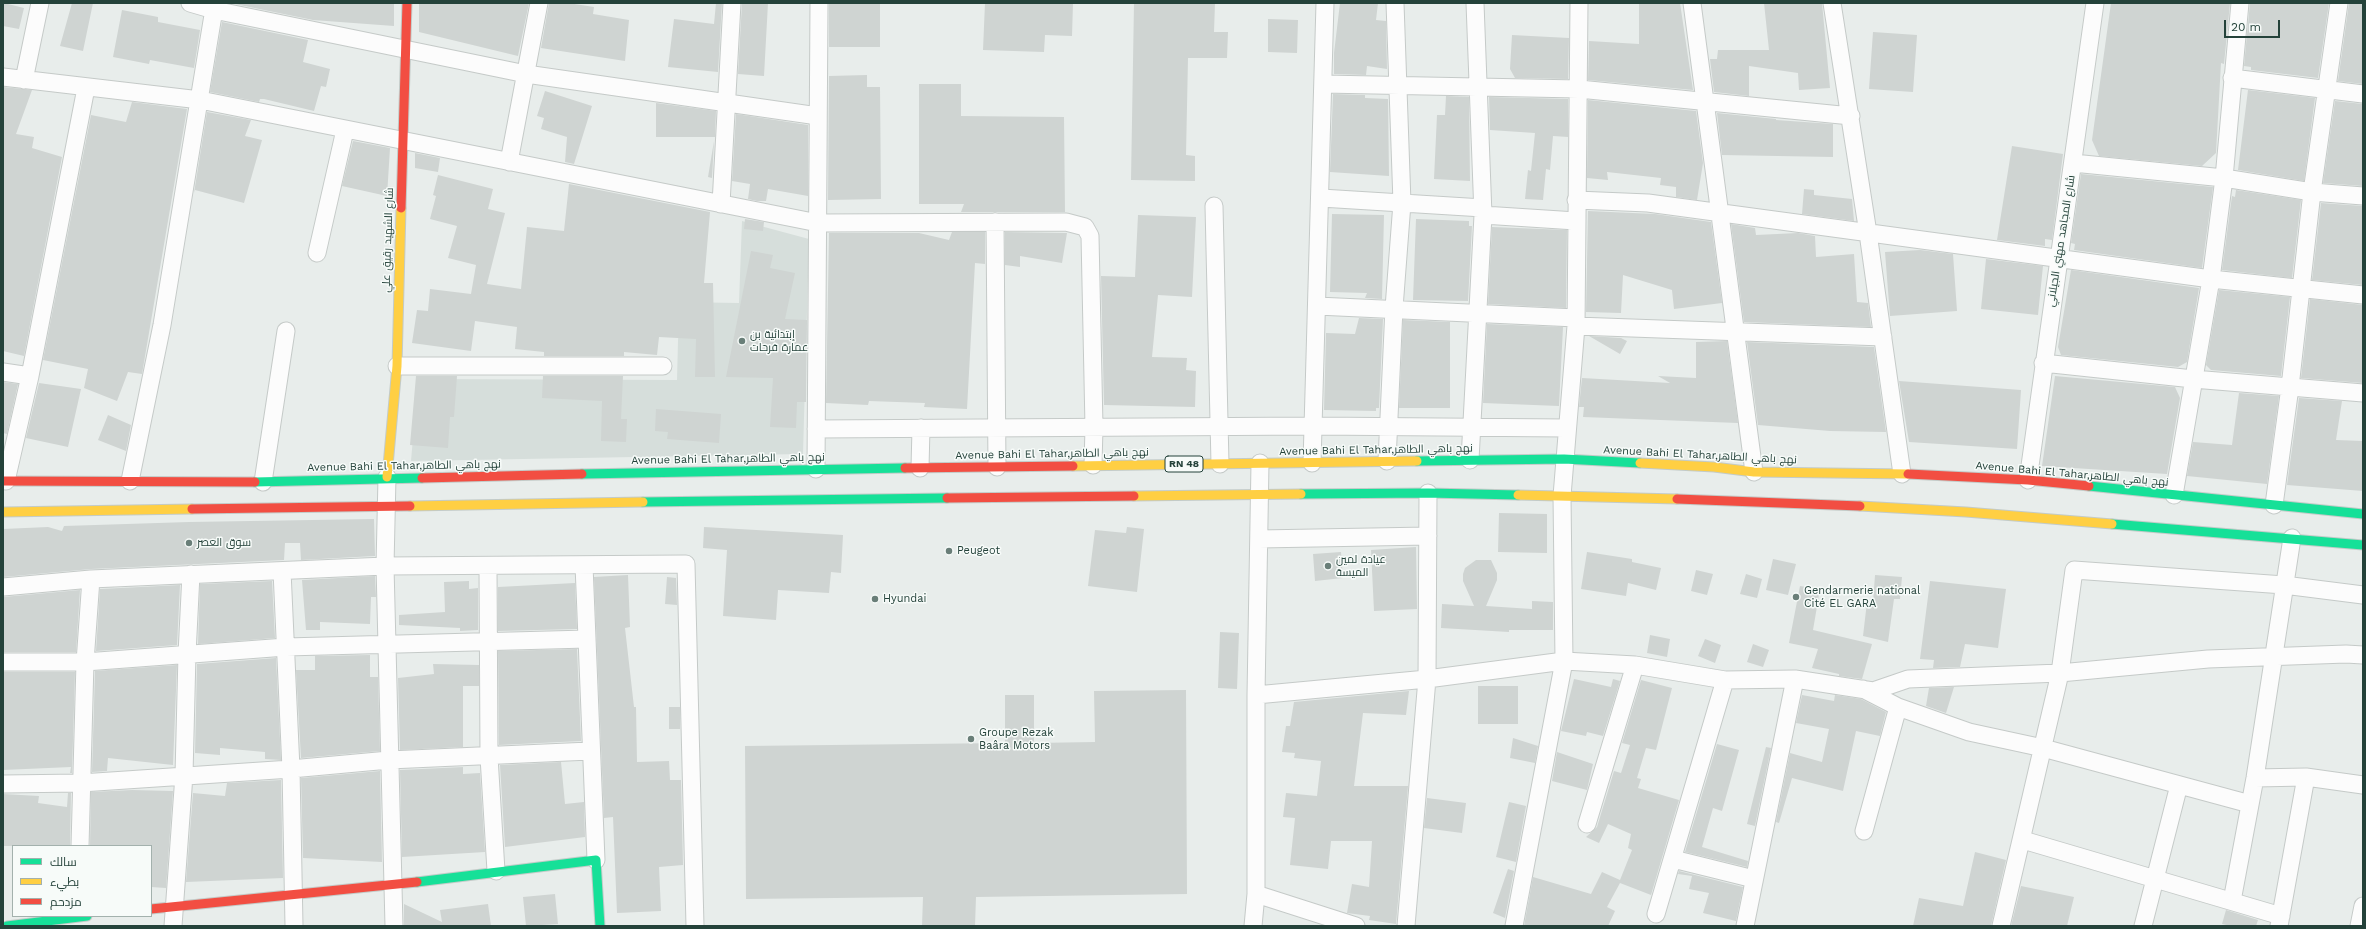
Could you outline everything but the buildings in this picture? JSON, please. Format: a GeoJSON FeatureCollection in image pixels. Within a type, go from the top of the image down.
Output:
{"type":"FeatureCollection","features":[{"type":"Feature","properties":{"kind":"main road","name":"شارع الشهيد رقيق علي"},"geometry":{"type":"LineString","coordinates":[[387,477],[397,366],[407,50],[407,3]]}},
{"type":"Feature","properties":{"kind":"main road","name":"Avenue Bahi El Tahar,نهج باهي الطاهر"},"geometry":{"type":"LineString","coordinates":[[4,481],[263,482],[387,477],[816,469],[1564,459],[1714,467],[1754,472],[1902,474],[2028,480],[2363,514]]}},
{"type":"Feature","properties":{"kind":"main road"},"geometry":{"type":"LineString","coordinates":[[3,512],[908,498],[1428,493],[1740,500],[1966,512],[2363,545]]}},
{"type":"Feature","properties":{"kind":"main road"},"geometry":{"type":"LineString","coordinates":[[152,909],[294,896],[596,860],[600,926]]}},
{"type":"Feature","properties":{"kind":"main road"},"geometry":{"type":"LineString","coordinates":[[7,926],[81,919]]}},
{"type":"Feature","properties":{"kind":"street"},"geometry":{"type":"LineString","coordinates":[[24,80],[40,3]]}},
{"type":"Feature","properties":{"kind":"street"},"geometry":{"type":"LineString","coordinates":[[190,3],[214,6],[407,50],[526,74],[818,116]]}},
{"type":"Feature","properties":{"kind":"street"},"geometry":{"type":"LineString","coordinates":[[509,162],[538,3]]}},
{"type":"Feature","properties":{"kind":"street"},"geometry":{"type":"LineString","coordinates":[[722,204],[732,3]]}},
{"type":"Feature","properties":{"kind":"street"},"geometry":{"type":"LineString","coordinates":[[816,469],[818,3]]}},
{"type":"Feature","properties":{"kind":"street"},"geometry":{"type":"LineString","coordinates":[[1312,463],[1321,198],[1325,3]]}},
{"type":"Feature","properties":{"kind":"street"},"geometry":{"type":"LineString","coordinates":[[1387,461],[1394,308],[1402,203],[1395,3]]}},
{"type":"Feature","properties":{"kind":"street"},"geometry":{"type":"LineString","coordinates":[[1470,460],[1476,314],[1483,212],[1474,3]]}},
{"type":"Feature","properties":{"kind":"street"},"geometry":{"type":"LineString","coordinates":[[1514,926],[1564,661],[1562,496],[1576,322],[1579,3]]}},
{"type":"Feature","properties":{"kind":"street"},"geometry":{"type":"LineString","coordinates":[[1692,3],[1706,101],[1734,332],[1754,472]]}},
{"type":"Feature","properties":{"kind":"street"},"geometry":{"type":"LineString","coordinates":[[1832,3],[1851,116],[1902,474]]}},
{"type":"Feature","properties":{"kind":"street","name":"شارع المجاهد مهني الجيلاني"},"geometry":{"type":"LineString","coordinates":[[2028,480],[2057,259],[2073,163],[2095,3]]}},
{"type":"Feature","properties":{"kind":"street"},"geometry":{"type":"LineString","coordinates":[[2174,495],[2210,279],[2224,178],[2240,3]]}},
{"type":"Feature","properties":{"kind":"street"},"geometry":{"type":"LineString","coordinates":[[2274,505],[2290,387],[2312,192],[2339,3]]}},
{"type":"Feature","properties":{"kind":"street"},"geometry":{"type":"LineString","coordinates":[[130,481],[162,325],[200,100],[214,6]]}},
{"type":"Feature","properties":{"kind":"street"},"geometry":{"type":"LineString","coordinates":[[3,77],[86,88],[200,100],[403,142],[818,223],[1066,222],[1085,227],[1089,231],[1094,428],[1093,465]]}},
{"type":"Feature","properties":{"kind":"street"},"geometry":{"type":"LineString","coordinates":[[2232,78],[2363,94]]}},
{"type":"Feature","properties":{"kind":"street"},"geometry":{"type":"LineString","coordinates":[[1323,84],[1579,89],[1851,116]]}},
{"type":"Feature","properties":{"kind":"street"},"geometry":{"type":"LineString","coordinates":[[4,481],[30,376],[86,88]]}},
{"type":"Feature","properties":{"kind":"street"},"geometry":{"type":"LineString","coordinates":[[317,253],[344,130]]}},
{"type":"Feature","properties":{"kind":"street"},"geometry":{"type":"LineString","coordinates":[[2073,163],[2224,178],[2312,192],[2363,196]]}},
{"type":"Feature","properties":{"kind":"street"},"geometry":{"type":"LineString","coordinates":[[1321,198],[1402,203],[1576,221]]}},
{"type":"Feature","properties":{"kind":"street"},"geometry":{"type":"LineString","coordinates":[[1576,200],[1648,203],[2210,279],[2363,295]]}},
{"type":"Feature","properties":{"kind":"street"},"geometry":{"type":"LineString","coordinates":[[1214,206],[1220,464]]}},
{"type":"Feature","properties":{"kind":"street"},"geometry":{"type":"LineString","coordinates":[[995,222],[998,428],[997,466]]}},
{"type":"Feature","properties":{"kind":"street"},"geometry":{"type":"LineString","coordinates":[[1317,306],[1394,308],[1734,332],[1883,337]]}},
{"type":"Feature","properties":{"kind":"street"},"geometry":{"type":"LineString","coordinates":[[263,482],[286,331]]}},
{"type":"Feature","properties":{"kind":"street"},"geometry":{"type":"LineString","coordinates":[[2043,363],[2193,379],[2363,393]]}},
{"type":"Feature","properties":{"kind":"street"},"geometry":{"type":"LineString","coordinates":[[397,366],[662,366]]}},
{"type":"Feature","properties":{"kind":"street"},"geometry":{"type":"LineString","coordinates":[[3,372],[30,376]]}},
{"type":"Feature","properties":{"kind":"street"},"geometry":{"type":"LineString","coordinates":[[816,429],[1314,426],[1567,428]]}},
{"type":"Feature","properties":{"kind":"street"},"geometry":{"type":"LineString","coordinates":[[920,468],[921,428]]}},
{"type":"Feature","properties":{"kind":"street"},"geometry":{"type":"LineString","coordinates":[[1253,926],[1256,894],[1256,695],[1259,539],[1258,495],[1260,463]]}},
{"type":"Feature","properties":{"kind":"street"},"geometry":{"type":"LineString","coordinates":[[387,477],[385,566],[394,926]]}},
{"type":"Feature","properties":{"kind":"street"},"geometry":{"type":"LineString","coordinates":[[1406,926],[1427,679],[1428,493]]}},
{"type":"Feature","properties":{"kind":"street"},"geometry":{"type":"LineString","coordinates":[[1259,539],[1428,536]]}},
{"type":"Feature","properties":{"kind":"street"},"geometry":{"type":"LineString","coordinates":[[2232,901],[2255,778],[2292,538]]}},
{"type":"Feature","properties":{"kind":"street"},"geometry":{"type":"LineString","coordinates":[[3,587],[91,579],[385,566],[686,564],[695,926]]}},
{"type":"Feature","properties":{"kind":"street"},"geometry":{"type":"LineString","coordinates":[[584,565],[590,751],[596,860]]}},
{"type":"Feature","properties":{"kind":"street"},"geometry":{"type":"LineString","coordinates":[[488,566],[489,757],[496,871]]}},
{"type":"Feature","properties":{"kind":"street"},"geometry":{"type":"LineString","coordinates":[[2002,926],[2023,840],[2060,673],[2074,570],[2284,585],[2363,595]]}},
{"type":"Feature","properties":{"kind":"street"},"geometry":{"type":"LineString","coordinates":[[282,571],[292,769],[294,926]]}},
{"type":"Feature","properties":{"kind":"street"},"geometry":{"type":"LineString","coordinates":[[174,926],[174,906],[184,775],[187,654],[191,574]]}},
{"type":"Feature","properties":{"kind":"street"},"geometry":{"type":"LineString","coordinates":[[80,845],[85,662],[91,579]]}},
{"type":"Feature","properties":{"kind":"street"},"geometry":{"type":"LineString","coordinates":[[3,662],[85,662],[286,647],[387,646],[587,639]]}},
{"type":"Feature","properties":{"kind":"street"},"geometry":{"type":"LineString","coordinates":[[1256,695],[1427,679],[1564,661],[1635,664],[1725,680],[1795,679],[1873,691],[1908,679],[2060,673],[2208,659],[2346,654],[2363,655]]}},
{"type":"Feature","properties":{"kind":"street"},"geometry":{"type":"LineString","coordinates":[[1587,824],[1635,664]]}},
{"type":"Feature","properties":{"kind":"street"},"geometry":{"type":"LineString","coordinates":[[1745,926],[1795,679]]}},
{"type":"Feature","properties":{"kind":"street"},"geometry":{"type":"LineString","coordinates":[[1656,914],[1725,680]]}},
{"type":"Feature","properties":{"kind":"street"},"geometry":{"type":"LineString","coordinates":[[1861,688],[1898,707],[1969,732],[2043,748],[2250,804]]}},
{"type":"Feature","properties":{"kind":"street"},"geometry":{"type":"LineString","coordinates":[[1864,831],[1898,707]]}},
{"type":"Feature","properties":{"kind":"street"},"geometry":{"type":"LineString","coordinates":[[3,784],[81,783],[292,769],[389,760],[489,757],[590,751]]}},
{"type":"Feature","properties":{"kind":"street"},"geometry":{"type":"LineString","coordinates":[[2255,778],[2306,777],[2363,785]]}},
{"type":"Feature","properties":{"kind":"street"},"geometry":{"type":"LineString","coordinates":[[2023,840],[2232,901],[2280,921],[2306,777]]}},
{"type":"Feature","properties":{"kind":"street"},"geometry":{"type":"LineString","coordinates":[[2143,926],[2179,785]]}},
{"type":"Feature","properties":{"kind":"street"},"geometry":{"type":"LineString","coordinates":[[1673,859],[1754,879]]}},
{"type":"Feature","properties":{"kind":"street"},"geometry":{"type":"LineString","coordinates":[[1256,894],[1356,926]]}},
{"type":"Feature","properties":{"kind":"street"},"geometry":{"type":"LineString","coordinates":[[2359,926],[2363,906]]}},
{"type":"Feature","properties":{"kind":"shaded area","name":"إبتدائية بن عمارة فرحات"},"geometry":{"type":"Polygon","coordinates":[[[742,221],[809,239],[803,454],[411,461],[418,379],[677,380],[679,302],[739,303],[742,221]]]}},
{"type":"Feature","properties":{"kind":"traffic: fast"},"geometry":{"type":"LineString","coordinates":[[1417,461],[1564,459],[1640,463]]}},
{"type":"Feature","properties":{"kind":"traffic: fast"},"geometry":{"type":"LineString","coordinates":[[582,474],[905,468]]}},
{"type":"Feature","properties":{"kind":"traffic: fast"},"geometry":{"type":"LineString","coordinates":[[255,482],[422,478]]}},
{"type":"Feature","properties":{"kind":"traffic: fast"},"geometry":{"type":"LineString","coordinates":[[2089,486],[2363,514]]}},
{"type":"Feature","properties":{"kind":"traffic: fast"},"geometry":{"type":"LineString","coordinates":[[1301,494],[1428,493],[1518,495]]}},
{"type":"Feature","properties":{"kind":"traffic: fast"},"geometry":{"type":"LineString","coordinates":[[643,502],[947,498]]}},
{"type":"Feature","properties":{"kind":"traffic: fast"},"geometry":{"type":"LineString","coordinates":[[2112,524],[2363,545]]}},
{"type":"Feature","properties":{"kind":"traffic: fast"},"geometry":{"type":"LineString","coordinates":[[417,882],[596,860],[600,926]]}},
{"type":"Feature","properties":{"kind":"traffic: fast"},"geometry":{"type":"LineString","coordinates":[[7,926],[79,917]]}},
{"type":"Feature","properties":{"kind":"traffic: slow"},"geometry":{"type":"LineString","coordinates":[[387,477],[397,366],[401,208]]}},
{"type":"Feature","properties":{"kind":"traffic: slow"},"geometry":{"type":"LineString","coordinates":[[1073,466],[1417,461]]}},
{"type":"Feature","properties":{"kind":"traffic: slow"},"geometry":{"type":"LineString","coordinates":[[1640,463],[1714,467],[1754,472],[1908,474]]}},
{"type":"Feature","properties":{"kind":"traffic: slow"},"geometry":{"type":"LineString","coordinates":[[1134,496],[1301,494]]}},
{"type":"Feature","properties":{"kind":"traffic: slow"},"geometry":{"type":"LineString","coordinates":[[1518,495],[1677,499]]}},
{"type":"Feature","properties":{"kind":"traffic: slow"},"geometry":{"type":"LineString","coordinates":[[410,506],[643,502]]}},
{"type":"Feature","properties":{"kind":"traffic: slow"},"geometry":{"type":"LineString","coordinates":[[1860,506],[1966,512],[2112,524]]}},
{"type":"Feature","properties":{"kind":"traffic: slow"},"geometry":{"type":"LineString","coordinates":[[3,512],[192,509]]}},
{"type":"Feature","properties":{"kind":"traffic: jam"},"geometry":{"type":"LineString","coordinates":[[401,208],[407,3]]}},
{"type":"Feature","properties":{"kind":"traffic: jam"},"geometry":{"type":"LineString","coordinates":[[905,468],[1073,466]]}},
{"type":"Feature","properties":{"kind":"traffic: jam"},"geometry":{"type":"LineString","coordinates":[[422,478],[582,474]]}},
{"type":"Feature","properties":{"kind":"traffic: jam"},"geometry":{"type":"LineString","coordinates":[[1908,474],[2028,480],[2089,486]]}},
{"type":"Feature","properties":{"kind":"traffic: jam"},"geometry":{"type":"LineString","coordinates":[[3,481],[255,482]]}},
{"type":"Feature","properties":{"kind":"traffic: jam"},"geometry":{"type":"LineString","coordinates":[[947,498],[1134,496]]}},
{"type":"Feature","properties":{"kind":"traffic: jam"},"geometry":{"type":"LineString","coordinates":[[1677,499],[1860,506]]}},
{"type":"Feature","properties":{"kind":"traffic: jam"},"geometry":{"type":"LineString","coordinates":[[192,509],[410,506]]}},
{"type":"Feature","properties":{"kind":"traffic: jam"},"geometry":{"type":"LineString","coordinates":[[152,909],[417,882]]}},
{"type":"Feature","properties":{"kind":"place","name":"إبتدائية بن عمارة فرحات"},"geometry":{"type":"Point","coordinates":[742,341]}},
{"type":"Feature","properties":{"kind":"place","name":"سوق العصر"},"geometry":{"type":"Point","coordinates":[189,543]}},
{"type":"Feature","properties":{"kind":"place","name":"Peugeot"},"geometry":{"type":"Point","coordinates":[949,551]}},
{"type":"Feature","properties":{"kind":"place","name":"عيادة لمين الميسة"},"geometry":{"type":"Point","coordinates":[1328,566]}},
{"type":"Feature","properties":{"kind":"place","name":"Gendarmerie national Cité EL GARA"},"geometry":{"type":"Point","coordinates":[1796,597]}},
{"type":"Feature","properties":{"kind":"place","name":"Hyundai"},"geometry":{"type":"Point","coordinates":[875,599]}},
{"type":"Feature","properties":{"kind":"place","name":"Groupe Rezak Baâra Motors"},"geometry":{"type":"Point","coordinates":[971,739]}}]}
